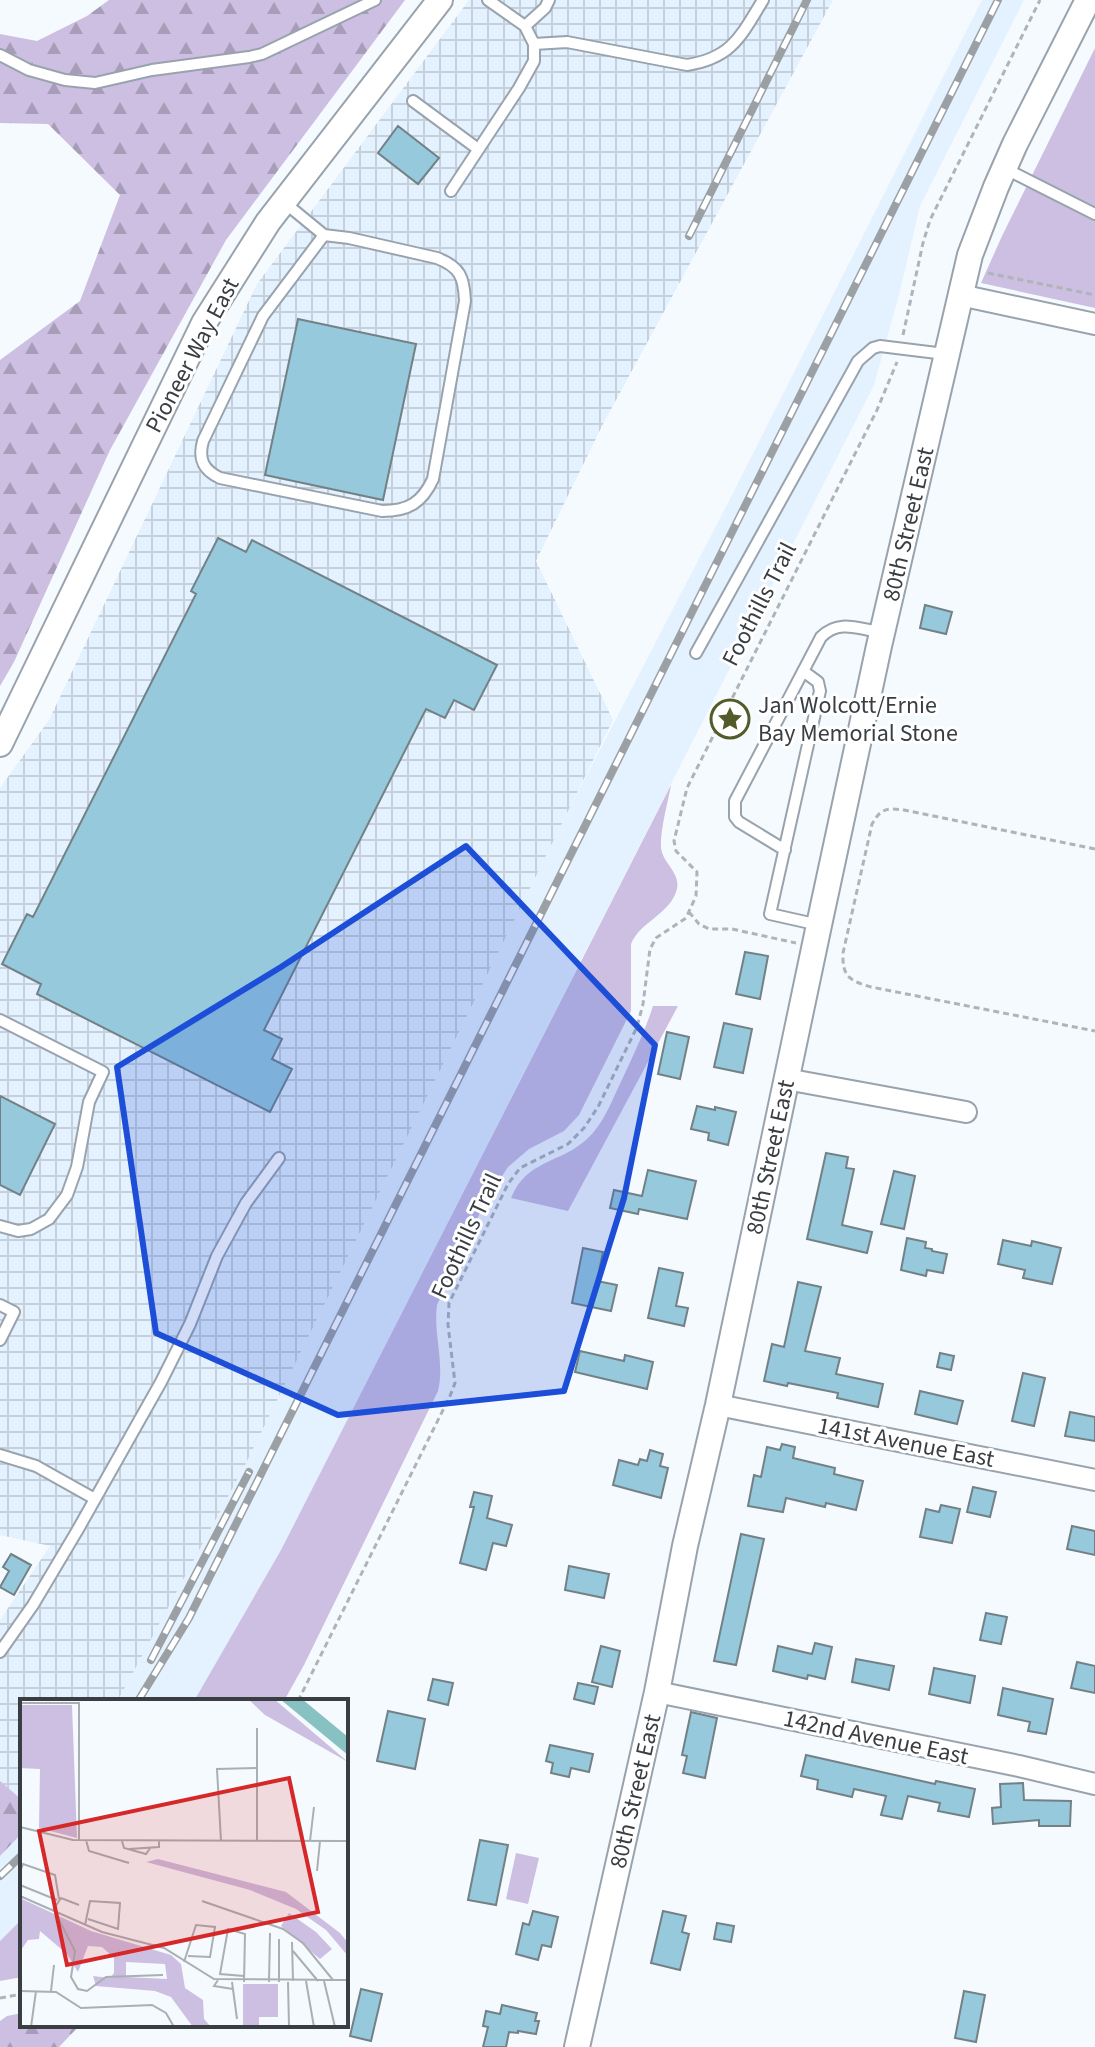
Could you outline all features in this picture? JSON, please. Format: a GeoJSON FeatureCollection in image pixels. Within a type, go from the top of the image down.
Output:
{"type":"FeatureCollection","features":[{"type":"Feature","properties":{"kind":"street","name":"Pioneer Way East"},"geometry":{"type":"LineString","coordinates":[[0,744],[204,323],[268,222],[440,0]]}},
{"type":"Feature","properties":{"kind":"street","name":"80th Street East"},"geometry":{"type":"LineString","coordinates":[[577,2047],[657,1692],[685,1546],[718,1405],[882,633],[960,295],[975,270],[970,255],[1004,168],[1088,0]]}},
{"type":"Feature","properties":{"kind":"street"},"geometry":{"type":"LineString","coordinates":[[960,295],[1095,324]]}},
{"type":"Feature","properties":{"kind":"street"},"geometry":{"type":"LineString","coordinates":[[786,1079],[966,1112]]}},
{"type":"Feature","properties":{"kind":"street","name":"141st Avenue East"},"geometry":{"type":"LineString","coordinates":[[718,1405],[1095,1480]]}},
{"type":"Feature","properties":{"kind":"street","name":"142nd Avenue East"},"geometry":{"type":"LineString","coordinates":[[657,1692],[1095,1784]]}},
{"type":"Feature","properties":{"kind":"lane"},"geometry":{"type":"LineString","coordinates":[[0,55],[29,70],[65,80],[95,83],[152,70],[262,54],[375,0]]}},
{"type":"Feature","properties":{"kind":"lane"},"geometry":{"type":"LineString","coordinates":[[451,191],[534,61],[534,44],[525,26],[488,0]]}},
{"type":"Feature","properties":{"kind":"lane"},"geometry":{"type":"LineString","coordinates":[[525,26],[545,8],[549,0]]}},
{"type":"Feature","properties":{"kind":"lane"},"geometry":{"type":"LineString","coordinates":[[534,44],[567,42],[687,65],[705,62],[727,51],[742,34],[763,0]]}},
{"type":"Feature","properties":{"kind":"lane"},"geometry":{"type":"LineString","coordinates":[[413,101],[478,149]]}},
{"type":"Feature","properties":{"kind":"lane"},"geometry":{"type":"LineString","coordinates":[[1004,168],[1095,214]]}},
{"type":"Feature","properties":{"kind":"lane"},"geometry":{"type":"LineString","coordinates":[[283,202],[324,235],[437,258],[450,263],[459,272],[465,301],[433,479],[426,494],[398,511],[382,511],[220,478],[204,468],[200,459],[203,441],[263,316],[324,235]]}},
{"type":"Feature","properties":{"kind":"lane"},"geometry":{"type":"LineString","coordinates":[[696,653],[858,361],[880,346],[947,354]]}},
{"type":"Feature","properties":{"kind":"lane"},"geometry":{"type":"LineString","coordinates":[[785,850],[739,822],[735,817],[735,801],[821,637],[834,626],[882,633]]}},
{"type":"Feature","properties":{"kind":"lane"},"geometry":{"type":"LineString","coordinates":[[803,671],[818,682],[820,691],[770,914],[819,925]]}},
{"type":"Feature","properties":{"kind":"lane"},"geometry":{"type":"LineString","coordinates":[[0,1020],[103,1072],[89,1102],[77,1167],[67,1195],[49,1219],[31,1229],[18,1231],[0,1226]]}},
{"type":"Feature","properties":{"kind":"lane"},"geometry":{"type":"LineString","coordinates":[[0,1652],[33,1605],[95,1499],[173,1359],[217,1256],[246,1203],[279,1158]]}},
{"type":"Feature","properties":{"kind":"lane"},"geometry":{"type":"LineString","coordinates":[[0,1305],[14,1312],[0,1340]]}},
{"type":"Feature","properties":{"kind":"lane"},"geometry":{"type":"LineString","coordinates":[[0,1455],[36,1466],[95,1499]]}},
{"type":"Feature","properties":{"kind":"path","name":"Foothills Trail"},"geometry":{"type":"LineString","coordinates":[[299,1699],[450,1396],[455,1383],[448,1325],[449,1303],[501,1197],[520,1168],[568,1144],[598,1107],[637,1027],[650,949],[656,938],[686,918],[696,896],[697,872],[676,851],[674,841],[687,788],[877,410],[896,366],[930,220],[1040,0]]}},
{"type":"Feature","properties":{"kind":"path"},"geometry":{"type":"LineString","coordinates":[[975,270],[1095,295]]}},
{"type":"Feature","properties":{"kind":"path"},"geometry":{"type":"LineString","coordinates":[[1095,849],[904,810],[890,808],[879,813],[872,824],[842,965],[846,975],[854,982],[871,987],[1095,1031]]}},
{"type":"Feature","properties":{"kind":"path"},"geometry":{"type":"LineString","coordinates":[[689,912],[699,924],[709,929],[732,929],[796,943]]}},
{"type":"Feature","properties":{"kind":"path"},"geometry":{"type":"LineString","coordinates":[[0,1998],[20,1994]]}},
{"type":"Feature","properties":{"kind":"highlighted area"},"geometry":{"type":"Polygon","coordinates":[[[466,846],[655,1045],[624,1198],[564,1391],[338,1415],[156,1333],[117,1067],[281,967],[466,846]]]}},
{"type":"Feature","properties":{"kind":"shaded area"},"geometry":{"type":"Polygon","coordinates":[[[469,0],[833,0],[603,424],[536,561],[613,720],[244,1467],[118,1699],[20,1699],[20,1835],[0,1856],[0,1620],[50,1546],[0,1535],[0,788],[49,720],[257,284],[469,0]]]}},
{"type":"Feature","properties":{"kind":"shaded area"},"geometry":{"type":"Polygon","coordinates":[[[982,0],[1024,0],[920,206],[874,385],[281,1550],[195,1699],[103,1699],[298,1332],[731,497],[982,0]]]}},
{"type":"Feature","properties":{"kind":"shaded area"},"geometry":{"type":"Polygon","coordinates":[[[20,1789],[20,1921],[0,1941],[0,1811],[20,1789]]]}},
{"type":"Feature","properties":{"kind":"green space"},"geometry":{"type":"Polygon","coordinates":[[[109,0],[405,0],[226,240],[110,450],[14,662],[0,686],[0,360],[80,301],[120,195],[48,124],[0,123],[0,34],[37,41],[87,16],[109,0]]]}},
{"type":"Feature","properties":{"kind":"green space"},"geometry":{"type":"Polygon","coordinates":[[[1095,48],[1095,308],[981,283],[1002,236],[1095,48]]]}},
{"type":"Feature","properties":{"kind":"green space"},"geometry":{"type":"Polygon","coordinates":[[[671,785],[661,847],[677,879],[676,892],[667,907],[635,936],[631,944],[631,1011],[579,1115],[564,1131],[529,1149],[508,1167],[485,1202],[437,1305],[438,1391],[304,1665],[285,1699],[195,1699],[281,1550],[671,785]]]}},
{"type":"Feature","properties":{"kind":"green space"},"geometry":{"type":"Polygon","coordinates":[[[653,1006],[678,1006],[568,1211],[511,1198],[526,1176],[577,1147],[597,1127],[633,1057],[653,1006]]]}},
{"type":"Feature","properties":{"kind":"green space"},"geometry":{"type":"Polygon","coordinates":[[[0,1781],[20,1798],[20,1835],[0,1856],[0,1781]]]}},
{"type":"Feature","properties":{"kind":"green space"},"geometry":{"type":"Polygon","coordinates":[[[516,1853],[539,1858],[528,1904],[506,1899],[516,1853]]]}},
{"type":"Feature","properties":{"kind":"green space"},"geometry":{"type":"Polygon","coordinates":[[[20,1921],[20,1977],[0,1981],[0,1941],[20,1921]]]}},
{"type":"Feature","properties":{"kind":"green space"},"geometry":{"type":"Polygon","coordinates":[[[20,2013],[20,2027],[78,2027],[59,2047],[0,2047],[0,2021],[20,2013]]]}},
{"type":"Feature","properties":{"kind":"building"},"geometry":{"type":"Polygon","coordinates":[[[398,126],[439,158],[418,184],[378,153],[398,126]]]}},
{"type":"Feature","properties":{"kind":"building"},"geometry":{"type":"Polygon","coordinates":[[[298,319],[416,344],[383,500],[265,475],[298,319]]]}},
{"type":"Feature","properties":{"kind":"building"},"geometry":{"type":"Polygon","coordinates":[[[218,538],[246,552],[252,540],[497,665],[474,710],[454,700],[445,718],[426,709],[264,1030],[282,1039],[272,1059],[292,1069],[270,1112],[37,994],[41,984],[2,964],[27,914],[33,917],[196,594],[191,591],[218,538]]]}},
{"type":"Feature","properties":{"kind":"building"},"geometry":{"type":"Polygon","coordinates":[[[925,605],[952,612],[946,634],[920,628],[925,605]]]}},
{"type":"Feature","properties":{"kind":"building"},"geometry":{"type":"Polygon","coordinates":[[[745,952],[768,956],[760,999],[736,994],[745,952]]]}},
{"type":"Feature","properties":{"kind":"building"},"geometry":{"type":"Polygon","coordinates":[[[724,1023],[752,1029],[743,1073],[714,1067],[724,1023]]]}},
{"type":"Feature","properties":{"kind":"building"},"geometry":{"type":"Polygon","coordinates":[[[667,1032],[689,1037],[680,1079],[658,1074],[667,1032]]]}},
{"type":"Feature","properties":{"kind":"building"},"geometry":{"type":"Polygon","coordinates":[[[0,1096],[55,1124],[20,1195],[0,1185],[0,1096]]]}},
{"type":"Feature","properties":{"kind":"building"},"geometry":{"type":"Polygon","coordinates":[[[697,1106],[736,1112],[728,1145],[708,1140],[709,1133],[691,1129],[697,1106]]]}},
{"type":"Feature","properties":{"kind":"building"},"geometry":{"type":"Polygon","coordinates":[[[826,1153],[848,1157],[846,1168],[854,1169],[842,1225],[872,1232],[867,1253],[807,1239],[826,1153]]]}},
{"type":"Feature","properties":{"kind":"building"},"geometry":{"type":"Polygon","coordinates":[[[648,1170],[696,1181],[687,1219],[639,1209],[638,1214],[610,1208],[614,1190],[642,1196],[648,1170]]]}},
{"type":"Feature","properties":{"kind":"building"},"geometry":{"type":"Polygon","coordinates":[[[894,1171],[915,1176],[904,1229],[881,1224],[894,1171]]]}},
{"type":"Feature","properties":{"kind":"building"},"geometry":{"type":"Polygon","coordinates":[[[907,1238],[926,1242],[925,1248],[947,1254],[943,1273],[927,1270],[926,1276],[901,1270],[907,1238]]]}},
{"type":"Feature","properties":{"kind":"building"},"geometry":{"type":"Polygon","coordinates":[[[1003,1240],[1031,1246],[1032,1241],[1061,1248],[1052,1284],[1023,1278],[1025,1270],[998,1264],[1003,1240]]]}},
{"type":"Feature","properties":{"kind":"building"},"geometry":{"type":"Polygon","coordinates":[[[583,1248],[603,1252],[597,1281],[617,1285],[611,1311],[572,1303],[583,1248]]]}},
{"type":"Feature","properties":{"kind":"building"},"geometry":{"type":"Polygon","coordinates":[[[659,1268],[683,1273],[676,1306],[688,1308],[684,1326],[648,1318],[659,1268]]]}},
{"type":"Feature","properties":{"kind":"building"},"geometry":{"type":"Polygon","coordinates":[[[798,1282],[821,1287],[805,1351],[840,1358],[836,1374],[883,1384],[878,1407],[837,1398],[838,1393],[764,1381],[772,1344],[784,1347],[798,1282]]]}},
{"type":"Feature","properties":{"kind":"building"},"geometry":{"type":"Polygon","coordinates":[[[580,1351],[624,1361],[625,1355],[653,1362],[647,1389],[575,1372],[580,1351]]]}},
{"type":"Feature","properties":{"kind":"building"},"geometry":{"type":"Polygon","coordinates":[[[940,1353],[954,1356],[951,1370],[937,1367],[940,1353]]]}},
{"type":"Feature","properties":{"kind":"building"},"geometry":{"type":"Polygon","coordinates":[[[1023,1373],[1045,1378],[1034,1426],[1012,1421],[1023,1373]]]}},
{"type":"Feature","properties":{"kind":"building"},"geometry":{"type":"Polygon","coordinates":[[[920,1391],[963,1401],[957,1424],[915,1414],[920,1391]]]}},
{"type":"Feature","properties":{"kind":"building"},"geometry":{"type":"Polygon","coordinates":[[[1070,1412],[1095,1417],[1095,1441],[1065,1436],[1070,1412]]]}},
{"type":"Feature","properties":{"kind":"building"},"geometry":{"type":"Polygon","coordinates":[[[782,1444],[795,1447],[793,1458],[835,1468],[834,1474],[863,1481],[856,1510],[786,1498],[783,1512],[748,1506],[754,1475],[761,1477],[767,1447],[780,1450],[782,1444]]]}},
{"type":"Feature","properties":{"kind":"building"},"geometry":{"type":"Polygon","coordinates":[[[650,1450],[663,1454],[660,1466],[668,1468],[661,1498],[613,1485],[619,1460],[638,1465],[640,1459],[647,1461],[650,1450]]]}},
{"type":"Feature","properties":{"kind":"building"},"geometry":{"type":"Polygon","coordinates":[[[973,1487],[996,1492],[990,1517],[967,1512],[973,1487]]]}},
{"type":"Feature","properties":{"kind":"building"},"geometry":{"type":"Polygon","coordinates":[[[474,1492],[492,1496],[487,1518],[512,1525],[506,1546],[493,1543],[486,1570],[460,1563],[474,1507],[470,1507],[474,1492]]]}},
{"type":"Feature","properties":{"kind":"building"},"geometry":{"type":"Polygon","coordinates":[[[941,1505],[960,1509],[952,1543],[920,1537],[926,1509],[939,1512],[941,1505]]]}},
{"type":"Feature","properties":{"kind":"building"},"geometry":{"type":"Polygon","coordinates":[[[1072,1526],[1095,1531],[1095,1555],[1067,1549],[1072,1526]]]}},
{"type":"Feature","properties":{"kind":"building"},"geometry":{"type":"Polygon","coordinates":[[[741,1534],[764,1539],[736,1665],[714,1661],[741,1534]]]}},
{"type":"Feature","properties":{"kind":"building"},"geometry":{"type":"Polygon","coordinates":[[[11,1554],[31,1565],[14,1595],[0,1587],[9,1571],[3,1567],[11,1554]]]}},
{"type":"Feature","properties":{"kind":"building"},"geometry":{"type":"Polygon","coordinates":[[[569,1566],[609,1574],[604,1598],[565,1590],[569,1566]]]}},
{"type":"Feature","properties":{"kind":"building"},"geometry":{"type":"Polygon","coordinates":[[[986,1613],[1007,1617],[1001,1644],[980,1640],[986,1613]]]}},
{"type":"Feature","properties":{"kind":"building"},"geometry":{"type":"Polygon","coordinates":[[[815,1643],[832,1647],[825,1679],[808,1675],[807,1679],[773,1671],[778,1646],[812,1654],[815,1643]]]}},
{"type":"Feature","properties":{"kind":"building"},"geometry":{"type":"Polygon","coordinates":[[[601,1646],[620,1651],[612,1687],[592,1682],[601,1646]]]}},
{"type":"Feature","properties":{"kind":"building"},"geometry":{"type":"Polygon","coordinates":[[[856,1659],[894,1666],[889,1690],[852,1682],[856,1659]]]}},
{"type":"Feature","properties":{"kind":"building"},"geometry":{"type":"Polygon","coordinates":[[[1077,1662],[1095,1666],[1095,1693],[1071,1688],[1077,1662]]]}},
{"type":"Feature","properties":{"kind":"building"},"geometry":{"type":"Polygon","coordinates":[[[934,1668],[975,1676],[970,1703],[929,1694],[934,1668]]]}},
{"type":"Feature","properties":{"kind":"building"},"geometry":{"type":"Polygon","coordinates":[[[433,1679],[453,1683],[448,1705],[428,1700],[433,1679]]]}},
{"type":"Feature","properties":{"kind":"building"},"geometry":{"type":"Polygon","coordinates":[[[578,1683],[598,1687],[594,1704],[574,1699],[578,1683]]]}},
{"type":"Feature","properties":{"kind":"building"},"geometry":{"type":"Polygon","coordinates":[[[1003,1688],[1053,1699],[1046,1734],[1028,1731],[1030,1722],[998,1715],[1003,1688]]]}},
{"type":"Feature","properties":{"kind":"building"},"geometry":{"type":"Polygon","coordinates":[[[388,1711],[425,1719],[415,1769],[377,1761],[388,1711]]]}},
{"type":"Feature","properties":{"kind":"building"},"geometry":{"type":"Polygon","coordinates":[[[691,1712],[717,1718],[705,1778],[683,1773],[687,1756],[682,1755],[691,1712]]]}},
{"type":"Feature","properties":{"kind":"building"},"geometry":{"type":"Polygon","coordinates":[[[550,1745],[593,1754],[589,1772],[571,1768],[569,1777],[551,1773],[553,1763],[546,1761],[550,1745]]]}},
{"type":"Feature","properties":{"kind":"building"},"geometry":{"type":"Polygon","coordinates":[[[806,1755],[935,1784],[936,1781],[975,1789],[969,1817],[938,1811],[940,1803],[908,1796],[902,1819],[881,1815],[886,1796],[854,1789],[852,1797],[817,1789],[818,1780],[801,1776],[806,1755]]]}},
{"type":"Feature","properties":{"kind":"building"},"geometry":{"type":"Polygon","coordinates":[[[1023,1783],[1024,1800],[1071,1801],[1070,1826],[1039,1826],[1039,1820],[993,1824],[992,1808],[1001,1807],[1000,1784],[1023,1783]]]}},
{"type":"Feature","properties":{"kind":"building"},"geometry":{"type":"Polygon","coordinates":[[[480,1840],[508,1845],[496,1905],[468,1900],[480,1840]]]}},
{"type":"Feature","properties":{"kind":"building"},"geometry":{"type":"Polygon","coordinates":[[[533,1911],[558,1917],[551,1947],[542,1945],[538,1960],[516,1954],[523,1923],[529,1925],[533,1911]]]}},
{"type":"Feature","properties":{"kind":"building"},"geometry":{"type":"Polygon","coordinates":[[[663,1911],[686,1916],[682,1932],[689,1934],[680,1970],[651,1963],[663,1911]]]}},
{"type":"Feature","properties":{"kind":"building"},"geometry":{"type":"Polygon","coordinates":[[[717,1923],[734,1926],[731,1942],[714,1939],[717,1923]]]}},
{"type":"Feature","properties":{"kind":"building"},"geometry":{"type":"Polygon","coordinates":[[[361,1989],[382,1994],[371,2041],[350,2036],[361,1989]]]}},
{"type":"Feature","properties":{"kind":"building"},"geometry":{"type":"Polygon","coordinates":[[[964,1991],[985,1995],[976,2042],[955,2038],[964,1991]]]}},
{"type":"Feature","properties":{"kind":"building"},"geometry":{"type":"Polygon","coordinates":[[[502,2005],[537,2013],[536,2034],[509,2032],[506,2047],[483,2047],[488,2027],[483,2026],[486,2011],[500,2014],[502,2005]]]}},
{"type":"Feature","properties":{"kind":"railway"},"geometry":{"type":"LineString","coordinates":[[689,236],[807,0]]}},
{"type":"Feature","properties":{"kind":"railway"},"geometry":{"type":"LineString","coordinates":[[139,1699],[189,1618],[998,0]]}},
{"type":"Feature","properties":{"kind":"railway"},"geometry":{"type":"LineString","coordinates":[[151,1660],[249,1472]]}},
{"type":"Feature","properties":{"kind":"railway"},"geometry":{"type":"LineString","coordinates":[[0,1876],[20,1857]]}},
{"type":"Feature","properties":{"kind":"place","name":"Jan Wolcott/Ernie Bay Memorial Stone"},"geometry":{"type":"Point","coordinates":[730,719]}}]}
